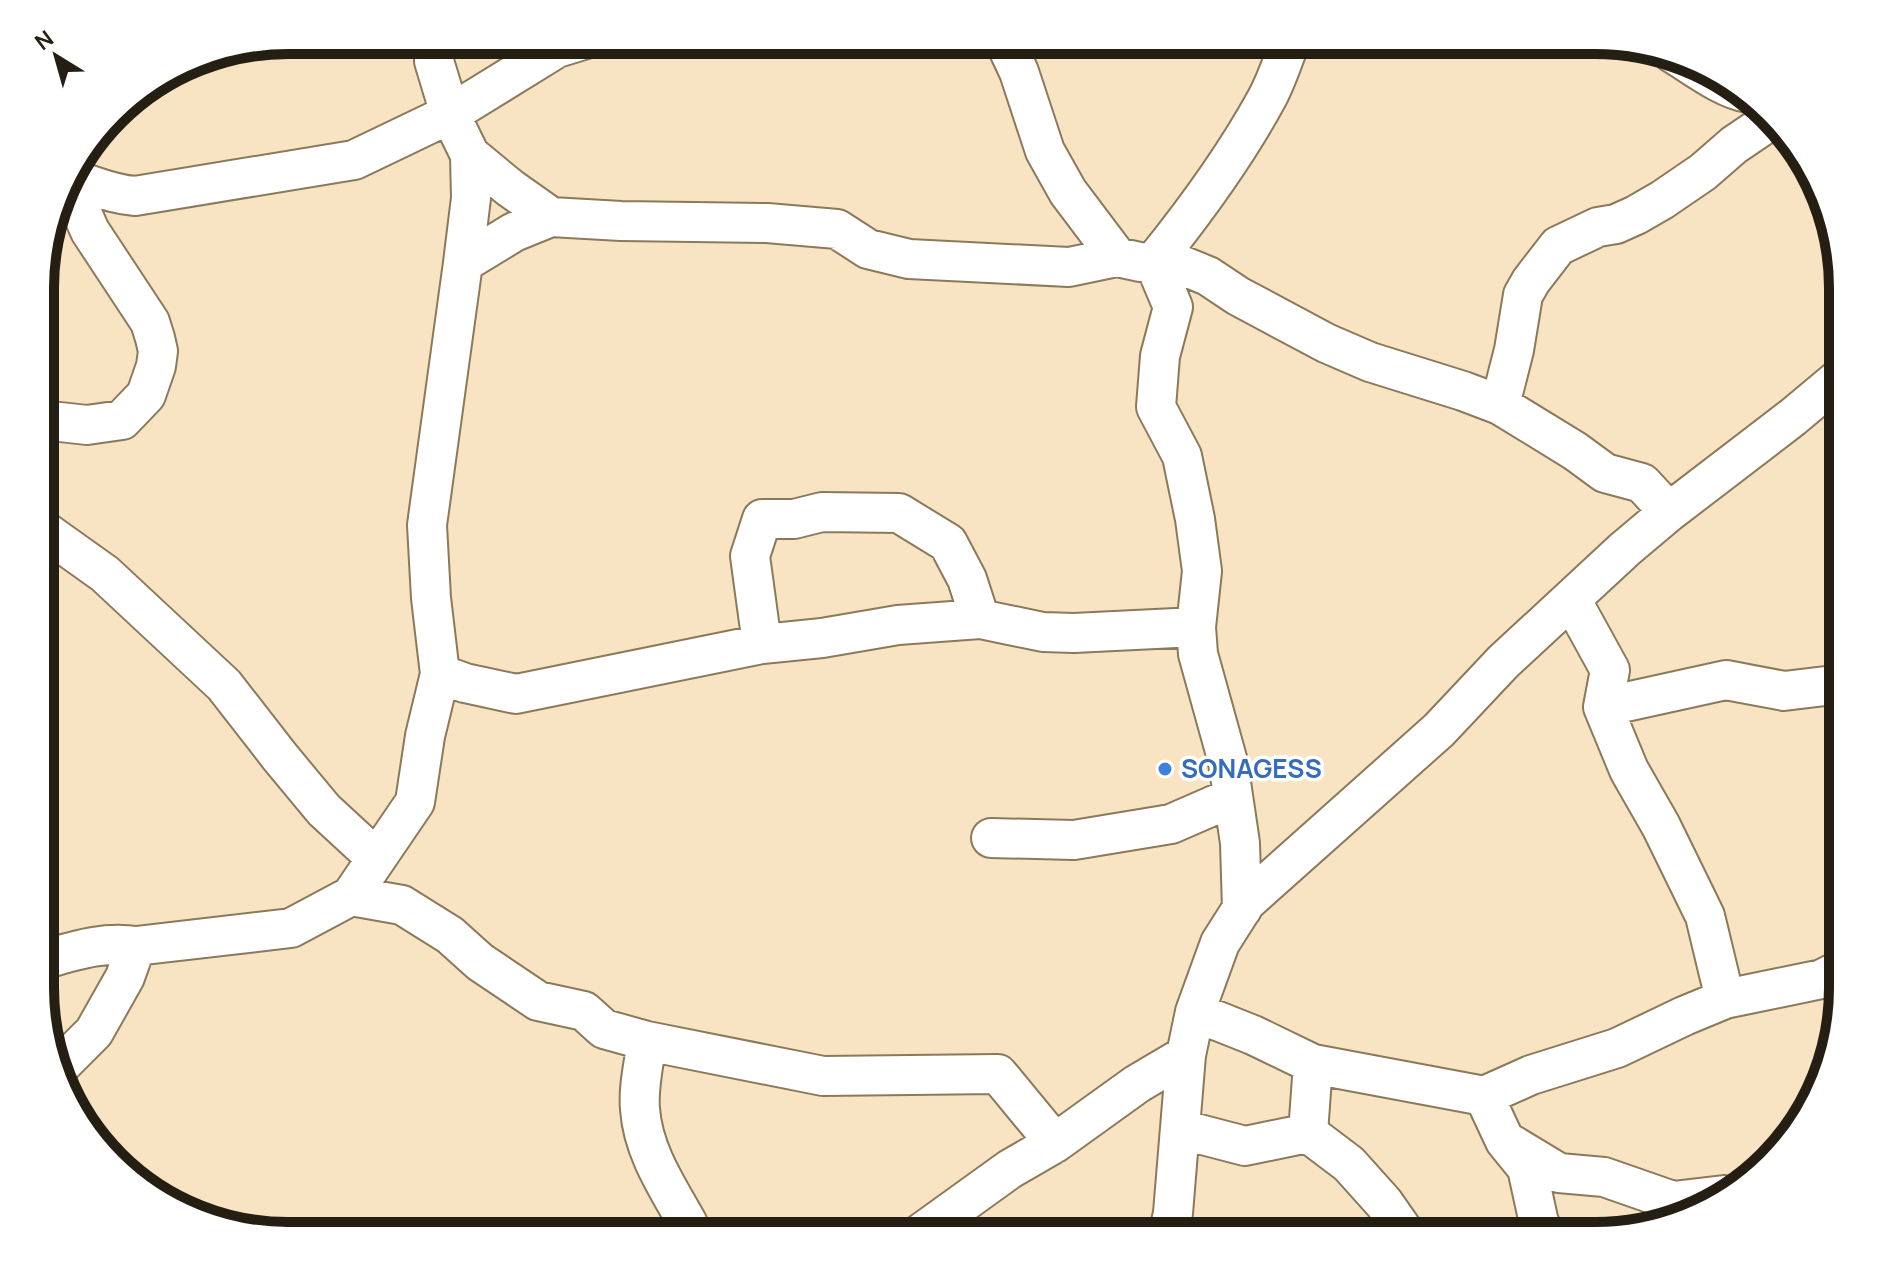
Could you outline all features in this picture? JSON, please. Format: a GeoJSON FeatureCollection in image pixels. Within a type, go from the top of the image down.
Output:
{"type":"FeatureCollection","features":[{"type":"Feature","properties":{"kind":"street"},"geometry":{"type":"LineString","coordinates":[[434,54],[450,114],[470,155],[551,217]]}},
{"type":"Feature","properties":{"kind":"street"},"geometry":{"type":"LineString","coordinates":[[80,181],[113,194],[135,196],[354,160],[450,114],[547,54]]}},
{"type":"Feature","properties":{"kind":"street"},"geometry":{"type":"LineString","coordinates":[[1011,54],[1045,151],[1068,192],[1117,257]]}},
{"type":"Feature","properties":{"kind":"street"},"geometry":{"type":"LineString","coordinates":[[1154,262],[1229,163],[1269,95],[1285,54]]}},
{"type":"Feature","properties":{"kind":"street"},"geometry":{"type":"LineString","coordinates":[[1500,405],[1514,350],[1523,295],[1558,246],[1598,227],[1626,220],[1662,200],[1763,126]]}},
{"type":"Feature","properties":{"kind":"street"},"geometry":{"type":"LineString","coordinates":[[54,956],[117,943],[136,946],[291,928],[351,896],[415,802],[425,736],[440,674],[427,525],[471,198],[470,155]]}},
{"type":"Feature","properties":{"kind":"street"},"geometry":{"type":"LineString","coordinates":[[54,421],[87,425],[122,420],[146,395],[158,351],[150,322],[90,231],[74,194]]}},
{"type":"Feature","properties":{"kind":"street"},"geometry":{"type":"LineString","coordinates":[[90,231],[135,196]]}},
{"type":"Feature","properties":{"kind":"street"},"geometry":{"type":"LineString","coordinates":[[463,263],[514,232],[551,217],[767,223],[837,229],[868,249],[909,259],[1069,267],[1117,257],[1140,262],[1176,263],[1208,276],[1238,296],[1326,343],[1370,362],[1500,405],[1605,473],[1642,483],[1669,512]]}},
{"type":"Feature","properties":{"kind":"street"},"geometry":{"type":"LineString","coordinates":[[1154,262],[1173,307],[1160,356],[1156,407],[1182,456],[1195,519],[1202,571],[1196,627],[1198,654],[1228,762],[1240,843],[1242,909]]}},
{"type":"Feature","properties":{"kind":"street"},"geometry":{"type":"LineString","coordinates":[[1171,1221],[1186,1055],[1195,1012],[1220,943],[1246,902],[1439,730],[1503,662],[1625,549],[1828,387]]}},
{"type":"Feature","properties":{"kind":"street"},"geometry":{"type":"LineString","coordinates":[[762,644],[750,556],[762,519],[794,519],[822,512],[899,513],[948,543],[967,579],[980,619]]}},
{"type":"Feature","properties":{"kind":"street"},"geometry":{"type":"LineString","coordinates":[[54,538],[105,574],[224,685],[324,810],[376,858]]}},
{"type":"Feature","properties":{"kind":"street"},"geometry":{"type":"LineString","coordinates":[[1571,599],[1610,670],[1603,707],[1629,770],[1661,826],[1705,916],[1725,999]]}},
{"type":"Feature","properties":{"kind":"street"},"geometry":{"type":"LineString","coordinates":[[440,674],[516,694],[762,644],[898,625],[980,619],[1043,632],[1074,633],[1196,627]]}},
{"type":"Feature","properties":{"kind":"street"},"geometry":{"type":"LineString","coordinates":[[1603,707],[1726,680],[1784,691],[1828,686]]}},
{"type":"Feature","properties":{"kind":"street"},"geometry":{"type":"LineString","coordinates":[[991,838],[1074,840],[1171,824],[1233,797]]}},
{"type":"Feature","properties":{"kind":"street"},"geometry":{"type":"LineString","coordinates":[[351,896],[402,905],[450,935],[480,962],[538,1001],[584,1011],[604,1029],[647,1041],[823,1076],[998,1074],[1055,1143]]}},
{"type":"Feature","properties":{"kind":"street"},"geometry":{"type":"LineString","coordinates":[[65,1061],[94,1032],[125,977],[136,946]]}},
{"type":"Feature","properties":{"kind":"street"},"geometry":{"type":"LineString","coordinates":[[1195,1012],[1313,1064],[1484,1096],[1531,1075],[1617,1048],[1725,999],[1828,976]]}},
{"type":"Feature","properties":{"kind":"street"},"geometry":{"type":"LineString","coordinates":[[647,1041],[640,1110],[652,1159],[687,1222]]}},
{"type":"Feature","properties":{"kind":"street"},"geometry":{"type":"LineString","coordinates":[[937,1222],[1137,1084],[1186,1055]]}},
{"type":"Feature","properties":{"kind":"street"},"geometry":{"type":"LineString","coordinates":[[1308,1133],[1313,1064]]}},
{"type":"Feature","properties":{"kind":"street"},"geometry":{"type":"LineString","coordinates":[[1484,1096],[1505,1141],[1527,1168],[1534,1221]]}},
{"type":"Feature","properties":{"kind":"street"},"geometry":{"type":"LineString","coordinates":[[1180,1129],[1245,1146],[1308,1133],[1349,1164],[1397,1221]]}},
{"type":"Feature","properties":{"kind":"street"},"geometry":{"type":"LineString","coordinates":[[1505,1141],[1559,1173],[1604,1177],[1670,1209]]}},
{"type":"Feature","properties":{"kind":"place","name":"SONAGESS"},"geometry":{"type":"Point","coordinates":[1165,769]}}]}
